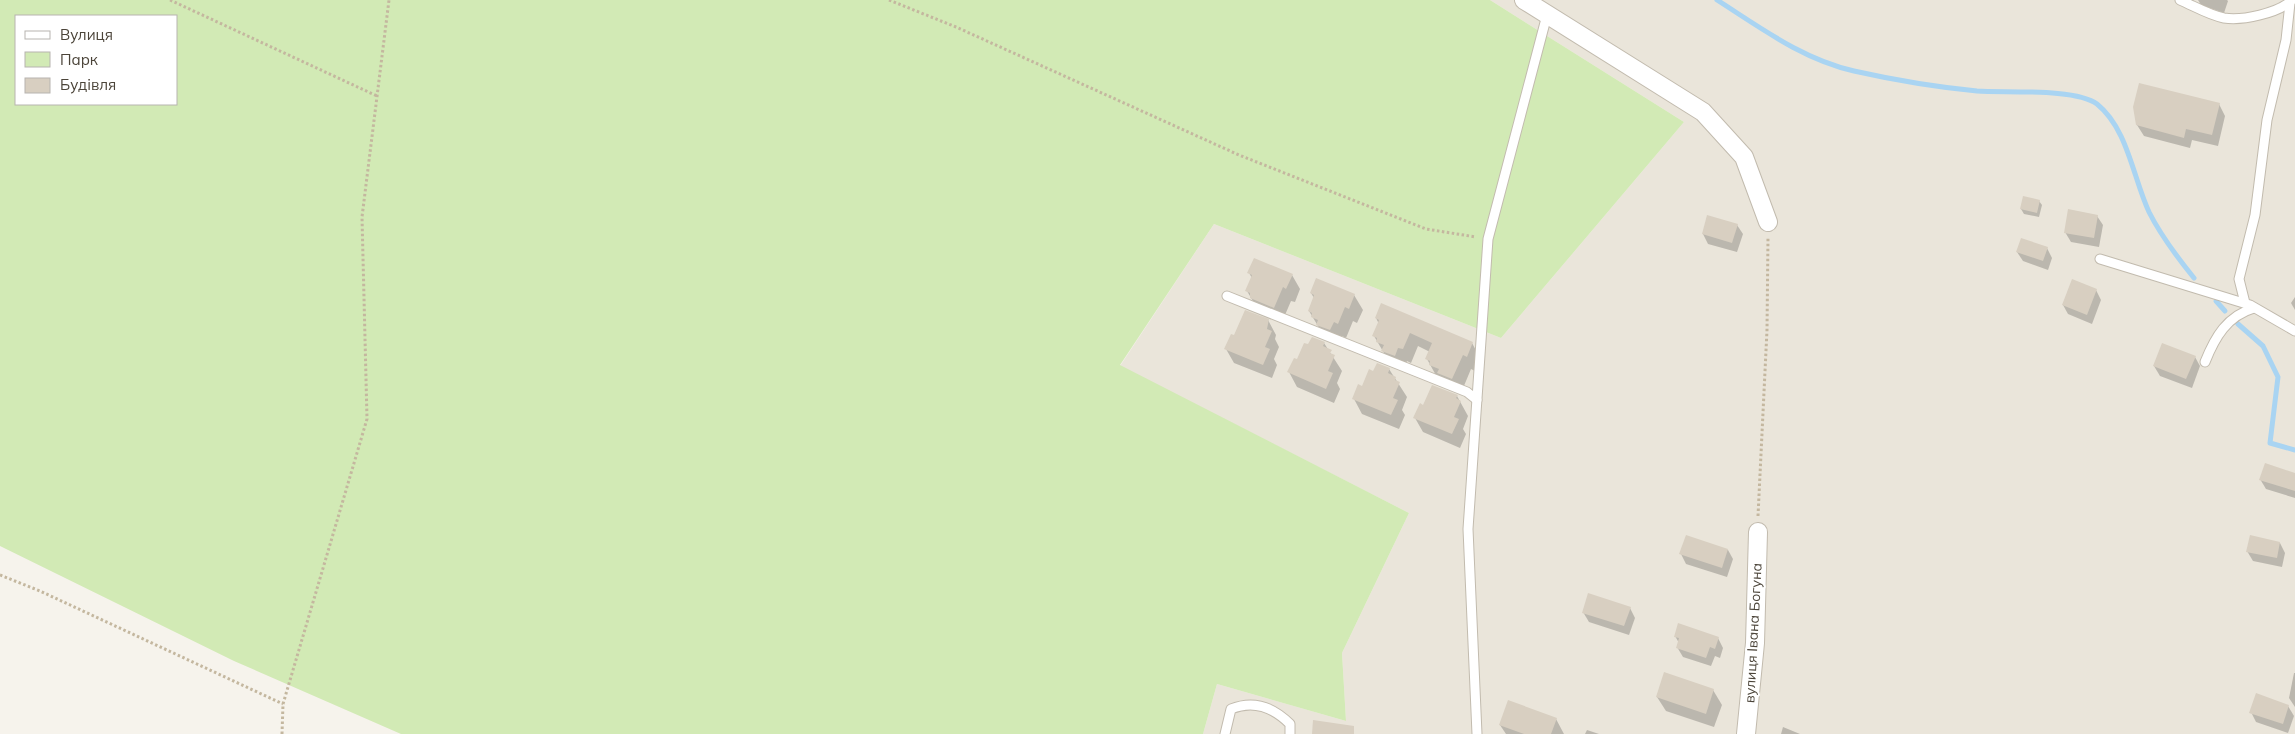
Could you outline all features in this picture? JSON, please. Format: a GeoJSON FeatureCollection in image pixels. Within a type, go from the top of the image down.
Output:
{"type":"FeatureCollection","features":[{"type":"Feature","properties":{"kind":"street"},"geometry":{"type":"LineString","coordinates":[[1524,0],[1703,112],[1744,157],[1768,222]]}},
{"type":"Feature","properties":{"kind":"street","name":"вулиця Івана Богуна"},"geometry":{"type":"LineString","coordinates":[[1746,734],[1754,643],[1758,532]]}},
{"type":"Feature","properties":{"kind":"lane"},"geometry":{"type":"LineString","coordinates":[[2180,0],[2225,18],[2251,16],[2274,11],[2291,2]]}},
{"type":"Feature","properties":{"kind":"lane"},"geometry":{"type":"LineString","coordinates":[[2244,304],[2239,279],[2255,215],[2267,120],[2286,40],[2291,2]]}},
{"type":"Feature","properties":{"kind":"lane"},"geometry":{"type":"LineString","coordinates":[[1477,734],[1468,529],[1488,240],[1547,15]]}},
{"type":"Feature","properties":{"kind":"lane"},"geometry":{"type":"LineString","coordinates":[[2100,259],[2244,304],[2295,331]]}},
{"type":"Feature","properties":{"kind":"lane"},"geometry":{"type":"LineString","coordinates":[[1227,296],[1467,392],[1477,400]]}},
{"type":"Feature","properties":{"kind":"lane"},"geometry":{"type":"LineString","coordinates":[[2204,362],[2214,339],[2221,330],[2243,311],[2254,308]]}},
{"type":"Feature","properties":{"kind":"lane"},"geometry":{"type":"LineString","coordinates":[[1225,734],[1231,709],[1250,704],[1265,707],[1283,717],[1290,724],[1290,734]]}},
{"type":"Feature","properties":{"kind":"path"},"geometry":{"type":"LineString","coordinates":[[170,0],[377,96]]}},
{"type":"Feature","properties":{"kind":"path"},"geometry":{"type":"LineString","coordinates":[[282,734],[283,704],[367,419],[362,217],[390,0]]}},
{"type":"Feature","properties":{"kind":"path"},"geometry":{"type":"LineString","coordinates":[[889,0],[956,27],[1239,155],[1426,229],[1488,240]]}},
{"type":"Feature","properties":{"kind":"path"},"geometry":{"type":"LineString","coordinates":[[1758,532],[1767,330],[1768,222]]}},
{"type":"Feature","properties":{"kind":"path"},"geometry":{"type":"LineString","coordinates":[[0,575],[40,591],[283,704]]}},
{"type":"Feature","properties":{"kind":"shaded area"},"geometry":{"type":"Polygon","coordinates":[[[1490,0],[2295,0],[2295,734],[1203,734],[1217,684],[1346,721],[1342,653],[1409,513],[1120,366],[1214,224],[1501,338],[1684,122],[1490,0]]]}},
{"type":"Feature","properties":{"kind":"green space"},"geometry":{"type":"Polygon","coordinates":[[[0,0],[1490,0],[1684,122],[1501,338],[1214,224],[1120,365],[1409,513],[1342,653],[1346,721],[1217,684],[1203,734],[401,734],[234,661],[0,546],[0,0]]]}},
{"type":"Feature","properties":{"kind":"building"},"geometry":{"type":"Polygon","coordinates":[[[2139,83],[2220,103],[2212,135],[2186,129],[2184,138],[2136,125],[2133,107],[2139,83]]]}},
{"type":"Feature","properties":{"kind":"building"},"geometry":{"type":"Polygon","coordinates":[[[2023,196],[2040,200],[2037,213],[2020,209],[2023,196]]]}},
{"type":"Feature","properties":{"kind":"building"},"geometry":{"type":"Polygon","coordinates":[[[2068,209],[2098,215],[2094,238],[2064,233],[2068,209]]]}},
{"type":"Feature","properties":{"kind":"building"},"geometry":{"type":"Polygon","coordinates":[[[1707,215],[1738,224],[1732,243],[1702,234],[1707,215]]]}},
{"type":"Feature","properties":{"kind":"building"},"geometry":{"type":"Polygon","coordinates":[[[2021,238],[2048,247],[2043,261],[2016,252],[2021,238]]]}},
{"type":"Feature","properties":{"kind":"building"},"geometry":{"type":"Polygon","coordinates":[[[1254,258],[1293,274],[1286,289],[1283,287],[1274,308],[1250,298],[1250,293],[1245,291],[1252,275],[1247,273],[1254,258]]]}},
{"type":"Feature","properties":{"kind":"building"},"geometry":{"type":"Polygon","coordinates":[[[1316,278],[1355,294],[1349,309],[1345,307],[1338,324],[1334,322],[1330,330],[1316,325],[1318,320],[1311,317],[1312,313],[1308,311],[1314,295],[1310,293],[1316,278]]]}},
{"type":"Feature","properties":{"kind":"building"},"geometry":{"type":"Polygon","coordinates":[[[2072,279],[2097,289],[2087,315],[2062,305],[2072,279]]]}},
{"type":"Feature","properties":{"kind":"building"},"geometry":{"type":"Polygon","coordinates":[[[1381,303],[1473,342],[1467,357],[1463,355],[1452,379],[1437,373],[1439,369],[1429,365],[1430,361],[1425,359],[1432,343],[1410,333],[1403,349],[1398,348],[1395,356],[1381,351],[1384,345],[1376,342],[1377,338],[1372,336],[1379,320],[1375,318],[1381,303]]]}},
{"type":"Feature","properties":{"kind":"building"},"geometry":{"type":"Polygon","coordinates":[[[1245,310],[1269,319],[1267,329],[1272,331],[1265,347],[1270,349],[1263,365],[1224,349],[1231,334],[1234,335],[1245,310]]]}},
{"type":"Feature","properties":{"kind":"building"},"geometry":{"type":"Polygon","coordinates":[[[1312,337],[1325,342],[1323,346],[1332,350],[1330,353],[1335,355],[1328,371],[1333,373],[1326,389],[1287,372],[1294,358],[1297,359],[1304,343],[1308,344],[1312,337]]]}},
{"type":"Feature","properties":{"kind":"building"},"geometry":{"type":"Polygon","coordinates":[[[2162,343],[2196,356],[2186,379],[2153,366],[2162,343]]]}},
{"type":"Feature","properties":{"kind":"building"},"geometry":{"type":"Polygon","coordinates":[[[1377,363],[1390,368],[1388,373],[1396,377],[1395,380],[1400,382],[1393,398],[1398,400],[1391,415],[1352,399],[1358,384],[1362,386],[1369,369],[1373,371],[1377,363]]]}},
{"type":"Feature","properties":{"kind":"building"},"geometry":{"type":"Polygon","coordinates":[[[1432,385],[1458,395],[1456,398],[1461,401],[1454,417],[1459,419],[1452,434],[1413,418],[1420,403],[1423,405],[1432,385]]]}},
{"type":"Feature","properties":{"kind":"building"},"geometry":{"type":"Polygon","coordinates":[[[2265,463],[2295,473],[2295,491],[2259,480],[2265,463]]]}},
{"type":"Feature","properties":{"kind":"building"},"geometry":{"type":"Polygon","coordinates":[[[1686,535],[1728,549],[1722,568],[1679,554],[1686,535]]]}},
{"type":"Feature","properties":{"kind":"building"},"geometry":{"type":"Polygon","coordinates":[[[2250,535],[2280,542],[2277,558],[2246,552],[2250,535]]]}},
{"type":"Feature","properties":{"kind":"building"},"geometry":{"type":"Polygon","coordinates":[[[1588,593],[1631,607],[1624,626],[1582,613],[1588,593]]]}},
{"type":"Feature","properties":{"kind":"building"},"geometry":{"type":"Polygon","coordinates":[[[1678,623],[1719,637],[1715,649],[1710,647],[1706,658],[1676,648],[1679,638],[1674,637],[1678,623]]]}},
{"type":"Feature","properties":{"kind":"building"},"geometry":{"type":"Polygon","coordinates":[[[1664,672],[1714,689],[1706,714],[1656,697],[1664,672]]]}},
{"type":"Feature","properties":{"kind":"building"},"geometry":{"type":"Polygon","coordinates":[[[2256,693],[2289,705],[2283,724],[2249,713],[2256,693]]]}},
{"type":"Feature","properties":{"kind":"building"},"geometry":{"type":"Polygon","coordinates":[[[1508,700],[1557,718],[1551,734],[1524,734],[1499,725],[1508,700]]]}},
{"type":"Feature","properties":{"kind":"building"},"geometry":{"type":"Polygon","coordinates":[[[1313,720],[1354,726],[1354,734],[1312,734],[1313,720]]]}},
{"type":"Feature","properties":{"kind":"waterway"},"geometry":{"type":"LineString","coordinates":[[1717,0],[1782,42],[1835,66],[1915,83],[1977,91],[2057,93],[2087,99],[2097,104],[2107,114],[2123,140],[2143,199],[2154,221],[2194,278]]}},
{"type":"Feature","properties":{"kind":"waterway"},"geometry":{"type":"LineString","coordinates":[[2216,301],[2225,311]]}},
{"type":"Feature","properties":{"kind":"waterway"},"geometry":{"type":"LineString","coordinates":[[2238,324],[2263,346],[2278,377],[2270,443],[2295,450]]}}]}
